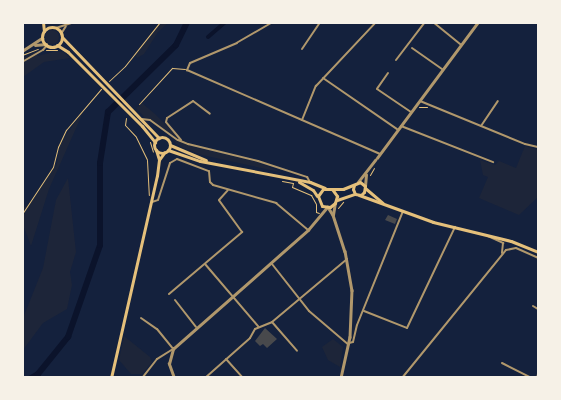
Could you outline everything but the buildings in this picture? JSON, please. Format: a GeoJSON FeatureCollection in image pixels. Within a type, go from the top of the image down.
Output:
{"type":"FeatureCollection","features":[{"type":"Feature","properties":{"kind":"main road"},"geometry":{"type":"LineString","coordinates":[[43,22],[44,32],[42,38],[46,45],[57,45],[68,52],[98,82],[154,142],[159,160]]}},
{"type":"Feature","properties":{"kind":"main road"},"geometry":{"type":"LineString","coordinates":[[48,22],[142,118],[159,138]]}},
{"type":"Feature","properties":{"kind":"main road"},"geometry":{"type":"LineString","coordinates":[[44,32],[54,27]]}},
{"type":"Feature","properties":{"kind":"main road"},"geometry":{"type":"LineString","coordinates":[[57,45],[62,35]]}},
{"type":"Feature","properties":{"kind":"main road"},"geometry":{"type":"LineString","coordinates":[[154,142],[159,138],[165,138],[170,145],[211,162]]}},
{"type":"Feature","properties":{"kind":"main road"},"geometry":{"type":"LineString","coordinates":[[111,378],[159,160],[170,145]]}},
{"type":"Feature","properties":{"kind":"main road"},"geometry":{"type":"LineString","coordinates":[[156,150],[164,153]]}},
{"type":"Feature","properties":{"kind":"main road"},"geometry":{"type":"LineString","coordinates":[[168,150],[294,182],[313,190],[320,204],[328,207],[347,195],[363,194],[365,187]]}},
{"type":"Feature","properties":{"kind":"main road"},"geometry":{"type":"LineString","coordinates":[[294,182],[310,182],[332,189],[343,189],[358,182],[383,204]]}},
{"type":"Feature","properties":{"kind":"main road"},"geometry":{"type":"LineString","coordinates":[[354,185],[357,194]]}},
{"type":"Feature","properties":{"kind":"main road"},"geometry":{"type":"LineString","coordinates":[[318,199],[320,191],[325,188]]}},
{"type":"Feature","properties":{"kind":"main road"},"geometry":{"type":"LineString","coordinates":[[332,189],[336,193],[336,202]]}},
{"type":"Feature","properties":{"kind":"main road"},"geometry":{"type":"LineString","coordinates":[[357,194],[403,212],[511,241],[538,252]]}},
{"type":"Feature","properties":{"kind":"street"},"geometry":{"type":"LineString","coordinates":[[54,27],[66,26],[75,22]]}},
{"type":"Feature","properties":{"kind":"street"},"geometry":{"type":"LineString","coordinates":[[271,22],[237,43],[190,63],[186,69],[188,72],[380,154]]}},
{"type":"Feature","properties":{"kind":"street"},"geometry":{"type":"LineString","coordinates":[[302,49],[320,22]]}},
{"type":"Feature","properties":{"kind":"street"},"geometry":{"type":"LineString","coordinates":[[302,120],[316,86],[376,22]]}},
{"type":"Feature","properties":{"kind":"street"},"geometry":{"type":"LineString","coordinates":[[396,60],[425,22]]}},
{"type":"Feature","properties":{"kind":"street"},"geometry":{"type":"LineString","coordinates":[[433,22],[461,45]]}},
{"type":"Feature","properties":{"kind":"street"},"geometry":{"type":"LineString","coordinates":[[358,182],[366,174],[478,22]]}},
{"type":"Feature","properties":{"kind":"street"},"geometry":{"type":"LineString","coordinates":[[62,35],[66,26]]}},
{"type":"Feature","properties":{"kind":"street"},"geometry":{"type":"LineString","coordinates":[[22,53],[42,38]]}},
{"type":"Feature","properties":{"kind":"street"},"geometry":{"type":"LineString","coordinates":[[33,45],[46,45]]}},
{"type":"Feature","properties":{"kind":"street"},"geometry":{"type":"LineString","coordinates":[[22,62],[43,50],[46,45]]}},
{"type":"Feature","properties":{"kind":"street"},"geometry":{"type":"LineString","coordinates":[[412,48],[442,69]]}},
{"type":"Feature","properties":{"kind":"street"},"geometry":{"type":"LineString","coordinates":[[388,73],[377,89],[411,112]]}},
{"type":"Feature","properties":{"kind":"street"},"geometry":{"type":"LineString","coordinates":[[323,78],[398,129]]}},
{"type":"Feature","properties":{"kind":"street"},"geometry":{"type":"LineString","coordinates":[[419,101],[538,147]]}},
{"type":"Feature","properties":{"kind":"street"},"geometry":{"type":"LineString","coordinates":[[481,126],[498,101]]}},
{"type":"Feature","properties":{"kind":"street"},"geometry":{"type":"LineString","coordinates":[[181,140],[166,122],[167,118],[191,102],[210,114]]}},
{"type":"Feature","properties":{"kind":"street"},"geometry":{"type":"LineString","coordinates":[[142,118],[150,120],[178,140],[194,146],[258,161],[307,177],[310,182]]}},
{"type":"Feature","properties":{"kind":"street"},"geometry":{"type":"LineString","coordinates":[[400,126],[493,162]]}},
{"type":"Feature","properties":{"kind":"street"},"geometry":{"type":"LineString","coordinates":[[151,201],[158,200],[170,163],[177,159],[209,171],[210,182],[228,190],[276,202],[308,230]]}},
{"type":"Feature","properties":{"kind":"street"},"geometry":{"type":"LineString","coordinates":[[365,187],[366,174]]}},
{"type":"Feature","properties":{"kind":"street"},"geometry":{"type":"LineString","coordinates":[[169,294],[242,232],[220,200],[228,190]]}},
{"type":"Feature","properties":{"kind":"street"},"geometry":{"type":"LineString","coordinates":[[333,215],[336,202]]}},
{"type":"Feature","properties":{"kind":"street"},"geometry":{"type":"LineString","coordinates":[[320,204],[320,213]]}},
{"type":"Feature","properties":{"kind":"street"},"geometry":{"type":"LineString","coordinates":[[142,378],[157,359],[173,349],[232,295],[271,263],[308,230],[320,213],[328,207],[333,215],[347,258],[352,296],[349,344],[340,378]]}},
{"type":"Feature","properties":{"kind":"street"},"geometry":{"type":"LineString","coordinates":[[349,344],[353,342],[357,325],[403,212]]}},
{"type":"Feature","properties":{"kind":"street"},"geometry":{"type":"LineString","coordinates":[[364,311],[408,328],[455,227]]}},
{"type":"Feature","properties":{"kind":"street"},"geometry":{"type":"LineString","coordinates":[[485,234],[491,239],[503,243],[501,255]]}},
{"type":"Feature","properties":{"kind":"street"},"geometry":{"type":"LineString","coordinates":[[402,377],[416,363],[501,255],[510,248],[516,248],[538,258]]}},
{"type":"Feature","properties":{"kind":"street"},"geometry":{"type":"LineString","coordinates":[[204,378],[250,338],[258,326],[272,322],[347,258]]}},
{"type":"Feature","properties":{"kind":"street"},"geometry":{"type":"LineString","coordinates":[[271,263],[309,310],[349,344]]}},
{"type":"Feature","properties":{"kind":"street"},"geometry":{"type":"LineString","coordinates":[[205,264],[258,326]]}},
{"type":"Feature","properties":{"kind":"street"},"geometry":{"type":"LineString","coordinates":[[174,300],[196,327]]}},
{"type":"Feature","properties":{"kind":"street"},"geometry":{"type":"LineString","coordinates":[[533,306],[538,310]]}},
{"type":"Feature","properties":{"kind":"street"},"geometry":{"type":"LineString","coordinates":[[141,318],[157,329],[173,349]]}},
{"type":"Feature","properties":{"kind":"street"},"geometry":{"type":"LineString","coordinates":[[272,322],[297,350]]}},
{"type":"Feature","properties":{"kind":"street"},"geometry":{"type":"LineString","coordinates":[[173,349],[169,364],[174,378]]}},
{"type":"Feature","properties":{"kind":"street"},"geometry":{"type":"LineString","coordinates":[[226,359],[242,378]]}},
{"type":"Feature","properties":{"kind":"street"},"geometry":{"type":"LineString","coordinates":[[502,363],[531,378]]}},
{"type":"Feature","properties":{"kind":"street"},"geometry":{"type":"LineString","coordinates":[[537,378],[538,374]]}},
{"type":"Feature","properties":{"kind":"path"},"geometry":{"type":"LineString","coordinates":[[22,214],[54,167],[58,147],[71,122],[125,66],[160,22]]}},
{"type":"Feature","properties":{"kind":"path"},"geometry":{"type":"LineString","coordinates":[[22,53],[37,49],[62,51]]}},
{"type":"Feature","properties":{"kind":"path"},"geometry":{"type":"LineString","coordinates":[[139,104],[172,68],[186,69]]}},
{"type":"Feature","properties":{"kind":"path"},"geometry":{"type":"LineString","coordinates":[[417,108],[427,108],[428,105]]}},
{"type":"Feature","properties":{"kind":"path"},"geometry":{"type":"LineString","coordinates":[[126,118],[124,125],[136,137],[147,160],[149,170],[148,192],[151,201]]}},
{"type":"Feature","properties":{"kind":"path"},"geometry":{"type":"LineString","coordinates":[[148,137],[154,156]]}},
{"type":"Feature","properties":{"kind":"path"},"geometry":{"type":"LineString","coordinates":[[368,179],[376,165]]}},
{"type":"Feature","properties":{"kind":"path"},"geometry":{"type":"LineString","coordinates":[[294,182],[292,187],[312,196],[316,212]]}},
{"type":"Feature","properties":{"kind":"path"},"geometry":{"type":"LineString","coordinates":[[336,210],[346,201]]}},
{"type":"Feature","properties":{"kind":"shaded area"},"geometry":{"type":"Polygon","coordinates":[[[159,23],[168,23],[158,32],[144,54],[137,58],[134,54],[159,23]]]}},
{"type":"Feature","properties":{"kind":"shaded area"},"geometry":{"type":"Polygon","coordinates":[[[49,30],[55,30],[59,37],[55,44],[49,44],[45,40],[45,34],[49,30]]]}},
{"type":"Feature","properties":{"kind":"shaded area"},"geometry":{"type":"Polygon","coordinates":[[[56,51],[63,52],[70,58],[44,62],[23,77],[23,58],[35,52],[38,56],[56,51]]]}},
{"type":"Feature","properties":{"kind":"shaded area"},"geometry":{"type":"Polygon","coordinates":[[[142,103],[180,139],[144,117],[136,108],[142,103]]]}},
{"type":"Feature","properties":{"kind":"shaded area"},"geometry":{"type":"Polygon","coordinates":[[[85,108],[49,189],[31,246],[23,225],[22,209],[32,201],[57,164],[59,148],[64,138],[85,108]]]}},
{"type":"Feature","properties":{"kind":"shaded area"},"geometry":{"type":"Polygon","coordinates":[[[174,140],[194,147],[257,162],[284,173],[202,155],[183,148],[176,144],[174,140]]]}},
{"type":"Feature","properties":{"kind":"shaded area"},"geometry":{"type":"Polygon","coordinates":[[[525,146],[538,150],[538,197],[519,215],[479,198],[488,177],[483,175],[480,160],[495,165],[499,161],[516,168],[525,146]]]}},
{"type":"Feature","properties":{"kind":"shaded area"},"geometry":{"type":"Polygon","coordinates":[[[68,178],[76,252],[70,272],[72,285],[67,309],[43,323],[23,350],[23,318],[43,268],[56,200],[68,178]]]}},
{"type":"Feature","properties":{"kind":"shaded area"},"geometry":{"type":"Polygon","coordinates":[[[124,336],[150,357],[152,362],[142,374],[131,374],[119,360],[124,336]]]}},
{"type":"Feature","properties":{"kind":"shaded area"},"geometry":{"type":"Polygon","coordinates":[[[333,339],[343,347],[340,367],[328,360],[322,347],[333,339]]]}},
{"type":"Feature","properties":{"kind":"waterway"},"geometry":{"type":"LineString","coordinates":[[31,378],[38,374],[68,337],[100,245],[100,163],[108,112],[176,45],[187,22]]}},
{"type":"Feature","properties":{"kind":"waterway"},"geometry":{"type":"LineString","coordinates":[[208,37],[225,22]]}}]}
